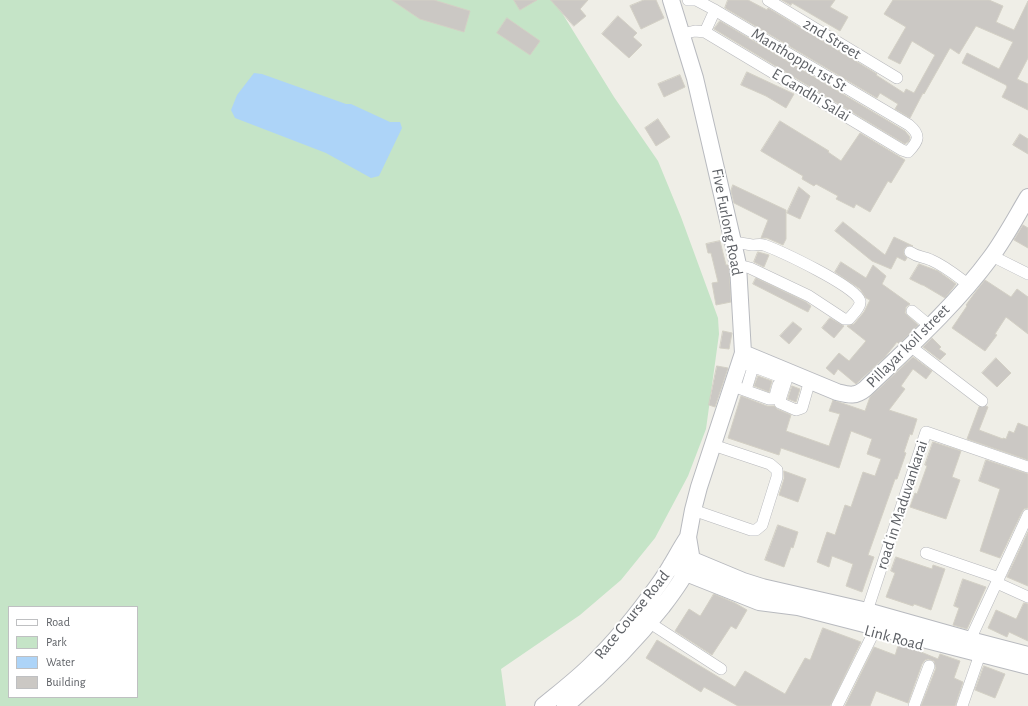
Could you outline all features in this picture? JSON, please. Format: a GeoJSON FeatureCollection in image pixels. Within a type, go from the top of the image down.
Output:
{"type":"FeatureCollection","features":[{"type":"Feature","properties":{"kind":"street","name":"Manthoppu 1st St"},"geometry":{"type":"LineString","coordinates":[[688,0],[696,0],[715,10],[908,125]]}},
{"type":"Feature","properties":{"kind":"street","name":"2nd Street"},"geometry":{"type":"LineString","coordinates":[[768,0],[897,78]]}},
{"type":"Feature","properties":{"kind":"street","name":"Five Furlong Road"},"geometry":{"type":"LineString","coordinates":[[676,4],[682,34],[695,78],[738,264],[746,361],[739,388],[713,445],[699,487],[688,537],[689,567]]}},
{"type":"Feature","properties":{"kind":"street"},"geometry":{"type":"LineString","coordinates":[[682,34],[695,31],[705,32],[715,10]]}},
{"type":"Feature","properties":{"kind":"street","name":"E Gandhi Salai"},"geometry":{"type":"LineString","coordinates":[[705,32],[902,150],[908,152],[916,141],[918,135],[908,125]]}},
{"type":"Feature","properties":{"kind":"street","name":"Pillayar koil street"},"geometry":{"type":"LineString","coordinates":[[746,361],[810,380],[850,396],[858,395],[910,346],[969,285],[992,256],[1028,197]]}},
{"type":"Feature","properties":{"kind":"street"},"geometry":{"type":"LineString","coordinates":[[733,242],[754,245],[762,244],[791,256],[857,295],[860,302],[849,319],[844,319],[809,296],[750,268],[738,264]]}},
{"type":"Feature","properties":{"kind":"street"},"geometry":{"type":"LineString","coordinates":[[910,252],[917,257],[929,259],[942,266],[969,285]]}},
{"type":"Feature","properties":{"kind":"street"},"geometry":{"type":"LineString","coordinates":[[992,256],[1028,274]]}},
{"type":"Feature","properties":{"kind":"street"},"geometry":{"type":"LineString","coordinates":[[912,311],[930,326]]}},
{"type":"Feature","properties":{"kind":"street"},"geometry":{"type":"LineString","coordinates":[[910,346],[982,401]]}},
{"type":"Feature","properties":{"kind":"street"},"geometry":{"type":"LineString","coordinates":[[785,373],[780,402],[796,410],[802,408],[810,380]]}},
{"type":"Feature","properties":{"kind":"street"},"geometry":{"type":"LineString","coordinates":[[739,388],[772,399],[775,396],[785,373]]}},
{"type":"Feature","properties":{"kind":"street","name":"road in Maduvankarai"},"geometry":{"type":"LineString","coordinates":[[867,612],[926,432],[1028,467]]}},
{"type":"Feature","properties":{"kind":"street"},"geometry":{"type":"LineString","coordinates":[[693,510],[751,530],[756,530],[762,525],[777,476],[777,470],[770,464],[713,445]]}},
{"type":"Feature","properties":{"kind":"street"},"geometry":{"type":"LineString","coordinates":[[970,640],[1028,517]]}},
{"type":"Feature","properties":{"kind":"street","name":"Five Furlong Road"},"geometry":{"type":"LineString","coordinates":[[674,559],[688,537]]}},
{"type":"Feature","properties":{"kind":"street"},"geometry":{"type":"LineString","coordinates":[[926,553],[998,580],[1028,597]]}},
{"type":"Feature","properties":{"kind":"street"},"geometry":{"type":"LineString","coordinates":[[674,559],[689,567],[760,595],[798,607],[1028,666]]}},
{"type":"Feature","properties":{"kind":"street","name":"Race Course Road"},"geometry":{"type":"LineString","coordinates":[[543,706],[592,664],[610,646],[660,583],[674,559]]}},
{"type":"Feature","properties":{"kind":"street"},"geometry":{"type":"LineString","coordinates":[[565,706],[609,668],[650,623],[689,567]]}},
{"type":"Feature","properties":{"kind":"street","name":"Link Road"},"geometry":{"type":"LineString","coordinates":[[760,595],[867,612],[1028,655]]}},
{"type":"Feature","properties":{"kind":"street","name":"Link Road"},"geometry":{"type":"LineString","coordinates":[[760,595],[874,632],[978,660],[1028,677]]}},
{"type":"Feature","properties":{"kind":"street"},"geometry":{"type":"LineString","coordinates":[[650,623],[721,669]]}},
{"type":"Feature","properties":{"kind":"street"},"geometry":{"type":"LineString","coordinates":[[837,706],[874,632]]}},
{"type":"Feature","properties":{"kind":"street"},"geometry":{"type":"LineString","coordinates":[[962,706],[978,660]]}},
{"type":"Feature","properties":{"kind":"street"},"geometry":{"type":"LineString","coordinates":[[914,706],[929,666]]}},
{"type":"Feature","properties":{"kind":"green space"},"geometry":{"type":"Polygon","coordinates":[[[0,0],[554,0],[614,97],[658,161],[681,217],[718,318],[719,334],[706,429],[688,476],[655,538],[621,580],[580,615],[501,669],[506,706],[0,706],[0,0]]]}},
{"type":"Feature","properties":{"kind":"water"},"geometry":{"type":"Polygon","coordinates":[[[254,73],[262,74],[346,104],[351,104],[390,122],[400,122],[402,128],[379,176],[371,178],[326,153],[235,118],[231,110],[237,95],[254,73]]]}},
{"type":"Feature","properties":{"kind":"building"},"geometry":{"type":"Polygon","coordinates":[[[392,0],[434,0],[470,11],[464,32],[420,19],[392,0]]]}},
{"type":"Feature","properties":{"kind":"building"},"geometry":{"type":"Polygon","coordinates":[[[514,0],[537,0],[520,10],[514,0]]]}},
{"type":"Feature","properties":{"kind":"building"},"geometry":{"type":"Polygon","coordinates":[[[551,0],[588,0],[580,9],[586,16],[574,26],[551,0]]]}},
{"type":"Feature","properties":{"kind":"building"},"geometry":{"type":"Polygon","coordinates":[[[644,0],[656,0],[664,18],[641,29],[630,6],[644,0]]]}},
{"type":"Feature","properties":{"kind":"building"},"geometry":{"type":"Polygon","coordinates":[[[728,0],[748,0],[767,10],[768,8],[877,74],[876,75],[904,93],[906,89],[914,93],[935,55],[912,41],[900,64],[888,58],[906,27],[884,14],[893,0],[989,0],[1003,6],[996,22],[1014,30],[1028,1],[1028,58],[1017,79],[1028,84],[1028,110],[1002,97],[1007,87],[1006,85],[962,63],[967,53],[999,69],[1013,42],[976,26],[959,54],[950,48],[910,118],[895,109],[898,104],[880,93],[877,98],[725,8],[728,0]]]}},
{"type":"Feature","properties":{"kind":"building"},"geometry":{"type":"Polygon","coordinates":[[[782,0],[835,0],[830,7],[848,17],[840,31],[792,3],[791,5],[782,0]]]}},
{"type":"Feature","properties":{"kind":"building"},"geometry":{"type":"Polygon","coordinates":[[[618,16],[637,33],[633,37],[642,45],[629,58],[602,34],[618,16]]]}},
{"type":"Feature","properties":{"kind":"building"},"geometry":{"type":"Polygon","coordinates":[[[507,18],[540,41],[530,55],[497,33],[507,18]]]}},
{"type":"Feature","properties":{"kind":"building"},"geometry":{"type":"Polygon","coordinates":[[[720,21],[905,131],[910,137],[909,141],[905,144],[714,29],[720,21]]]}},
{"type":"Feature","properties":{"kind":"building"},"geometry":{"type":"Polygon","coordinates":[[[747,72],[794,94],[786,108],[766,96],[741,85],[747,72]]]}},
{"type":"Feature","properties":{"kind":"building"},"geometry":{"type":"Polygon","coordinates":[[[680,75],[685,87],[664,97],[658,84],[680,75]]]}},
{"type":"Feature","properties":{"kind":"building"},"geometry":{"type":"Polygon","coordinates":[[[658,119],[670,137],[656,146],[645,128],[658,119]]]}},
{"type":"Feature","properties":{"kind":"building"},"geometry":{"type":"Polygon","coordinates":[[[780,121],[829,151],[828,152],[841,161],[860,133],[905,160],[891,183],[888,181],[870,212],[856,204],[854,208],[836,199],[838,196],[816,184],[814,186],[802,179],[803,176],[761,151],[780,121]]]}},
{"type":"Feature","properties":{"kind":"building"},"geometry":{"type":"Polygon","coordinates":[[[1020,134],[1028,139],[1028,154],[1013,145],[1020,134]]]}},
{"type":"Feature","properties":{"kind":"building"},"geometry":{"type":"Polygon","coordinates":[[[733,185],[786,210],[786,239],[783,245],[767,238],[761,238],[768,220],[734,203],[731,191],[733,185]]]}},
{"type":"Feature","properties":{"kind":"building"},"geometry":{"type":"Polygon","coordinates":[[[799,187],[810,196],[800,219],[787,213],[799,187]]]}},
{"type":"Feature","properties":{"kind":"building"},"geometry":{"type":"Polygon","coordinates":[[[843,222],[885,255],[894,237],[913,246],[907,246],[904,249],[904,255],[907,258],[905,261],[897,257],[891,269],[872,261],[835,231],[843,222]]]}},
{"type":"Feature","properties":{"kind":"building"},"geometry":{"type":"Polygon","coordinates":[[[1023,225],[1028,228],[1028,248],[1014,240],[1023,225]]]}},
{"type":"Feature","properties":{"kind":"building"},"geometry":{"type":"Polygon","coordinates":[[[720,241],[726,265],[729,266],[731,302],[716,305],[712,283],[718,282],[711,253],[708,253],[706,244],[720,241]]]}},
{"type":"Feature","properties":{"kind":"building"},"geometry":{"type":"Polygon","coordinates":[[[758,252],[769,255],[764,267],[754,262],[758,252]]]}},
{"type":"Feature","properties":{"kind":"building"},"geometry":{"type":"Polygon","coordinates":[[[841,262],[866,278],[873,265],[886,276],[882,284],[910,304],[906,307],[905,313],[918,325],[899,344],[897,342],[885,357],[856,384],[838,369],[834,375],[826,368],[839,353],[849,361],[866,341],[847,326],[854,324],[864,312],[870,300],[866,298],[860,289],[835,272],[841,262]]]}},
{"type":"Feature","properties":{"kind":"building"},"geometry":{"type":"Polygon","coordinates":[[[919,264],[938,271],[956,284],[945,298],[910,279],[919,264]]]}},
{"type":"Feature","properties":{"kind":"building"},"geometry":{"type":"Polygon","coordinates":[[[756,278],[806,302],[811,306],[808,312],[753,284],[756,278]]]}},
{"type":"Feature","properties":{"kind":"building"},"geometry":{"type":"Polygon","coordinates":[[[985,280],[1011,297],[1017,289],[1028,297],[1028,334],[1006,317],[995,334],[997,335],[985,351],[952,328],[967,306],[966,305],[985,280]]]}},
{"type":"Feature","properties":{"kind":"building"},"geometry":{"type":"Polygon","coordinates":[[[830,318],[844,326],[834,338],[822,328],[830,318]]]}},
{"type":"Feature","properties":{"kind":"building"},"geometry":{"type":"Polygon","coordinates":[[[793,322],[802,329],[789,344],[780,336],[793,322]]]}},
{"type":"Feature","properties":{"kind":"building"},"geometry":{"type":"Polygon","coordinates":[[[723,331],[732,333],[729,349],[720,348],[723,331]]]}},
{"type":"Feature","properties":{"kind":"building"},"geometry":{"type":"Polygon","coordinates":[[[932,338],[941,347],[939,349],[946,354],[940,360],[923,347],[932,338]]]}},
{"type":"Feature","properties":{"kind":"building"},"geometry":{"type":"Polygon","coordinates":[[[913,357],[932,371],[926,379],[913,369],[901,386],[905,389],[889,410],[917,419],[912,435],[910,434],[904,452],[906,453],[897,479],[895,479],[868,555],[874,557],[862,592],[846,586],[853,564],[832,556],[829,567],[817,562],[827,532],[835,535],[845,505],[851,507],[863,472],[875,476],[881,459],[867,454],[872,439],[851,431],[839,468],[781,448],[779,455],[728,438],[741,396],[767,406],[774,406],[777,409],[791,415],[786,431],[829,446],[840,414],[829,411],[833,400],[865,411],[870,397],[913,357]]]}},
{"type":"Feature","properties":{"kind":"building"},"geometry":{"type":"Polygon","coordinates":[[[996,358],[1011,373],[997,387],[982,373],[996,358]]]}},
{"type":"Feature","properties":{"kind":"building"},"geometry":{"type":"Polygon","coordinates":[[[717,366],[728,368],[715,407],[709,405],[717,366]]]}},
{"type":"Feature","properties":{"kind":"building"},"geometry":{"type":"Polygon","coordinates":[[[758,376],[772,381],[769,392],[754,386],[758,376]]]}},
{"type":"Feature","properties":{"kind":"building"},"geometry":{"type":"Polygon","coordinates":[[[792,386],[800,389],[796,402],[788,399],[792,386]]]}},
{"type":"Feature","properties":{"kind":"building"},"geometry":{"type":"Polygon","coordinates":[[[979,407],[988,407],[979,430],[1006,439],[1009,431],[1014,433],[1018,423],[1028,427],[1028,460],[967,439],[979,407]]]}},
{"type":"Feature","properties":{"kind":"building"},"geometry":{"type":"Polygon","coordinates":[[[933,442],[961,451],[952,477],[960,480],[946,519],[910,507],[915,493],[917,494],[927,466],[925,465],[933,442]]]}},
{"type":"Feature","properties":{"kind":"building"},"geometry":{"type":"Polygon","coordinates":[[[986,460],[1028,474],[1028,508],[1024,509],[1022,512],[1000,558],[980,551],[1000,489],[979,481],[986,460]]]}},
{"type":"Feature","properties":{"kind":"building"},"geometry":{"type":"Polygon","coordinates":[[[784,471],[806,479],[798,502],[779,495],[784,479],[784,471]]]}},
{"type":"Feature","properties":{"kind":"building"},"geometry":{"type":"Polygon","coordinates":[[[778,525],[798,532],[793,548],[791,547],[784,567],[765,560],[778,525]]]}},
{"type":"Feature","properties":{"kind":"building"},"geometry":{"type":"Polygon","coordinates":[[[1028,532],[1028,586],[1007,577],[1028,532]]]}},
{"type":"Feature","properties":{"kind":"building"},"geometry":{"type":"Polygon","coordinates":[[[896,557],[932,569],[933,565],[945,569],[931,610],[886,597],[895,573],[891,571],[896,557]]]}},
{"type":"Feature","properties":{"kind":"building"},"geometry":{"type":"Polygon","coordinates":[[[963,579],[986,587],[967,629],[953,625],[959,608],[954,606],[963,579]]]}},
{"type":"Feature","properties":{"kind":"building"},"geometry":{"type":"Polygon","coordinates":[[[714,594],[747,610],[736,629],[731,626],[712,655],[675,631],[689,609],[700,616],[714,594]]]}},
{"type":"Feature","properties":{"kind":"building"},"geometry":{"type":"Polygon","coordinates":[[[1024,603],[1028,604],[1028,641],[1009,632],[1007,637],[988,628],[996,610],[1016,619],[1024,603]]]}},
{"type":"Feature","properties":{"kind":"building"},"geometry":{"type":"Polygon","coordinates":[[[823,628],[861,642],[830,706],[738,706],[704,687],[701,692],[646,658],[657,640],[735,687],[745,671],[785,694],[805,658],[810,660],[823,628]]]}},
{"type":"Feature","properties":{"kind":"building"},"geometry":{"type":"Polygon","coordinates":[[[899,643],[938,659],[940,654],[960,661],[954,678],[963,682],[955,706],[921,706],[936,668],[934,661],[928,659],[922,664],[908,703],[876,691],[870,706],[845,706],[874,647],[895,655],[899,643]]]}},
{"type":"Feature","properties":{"kind":"building"},"geometry":{"type":"Polygon","coordinates":[[[984,666],[1005,674],[995,698],[975,690],[984,666]]]}}]}
